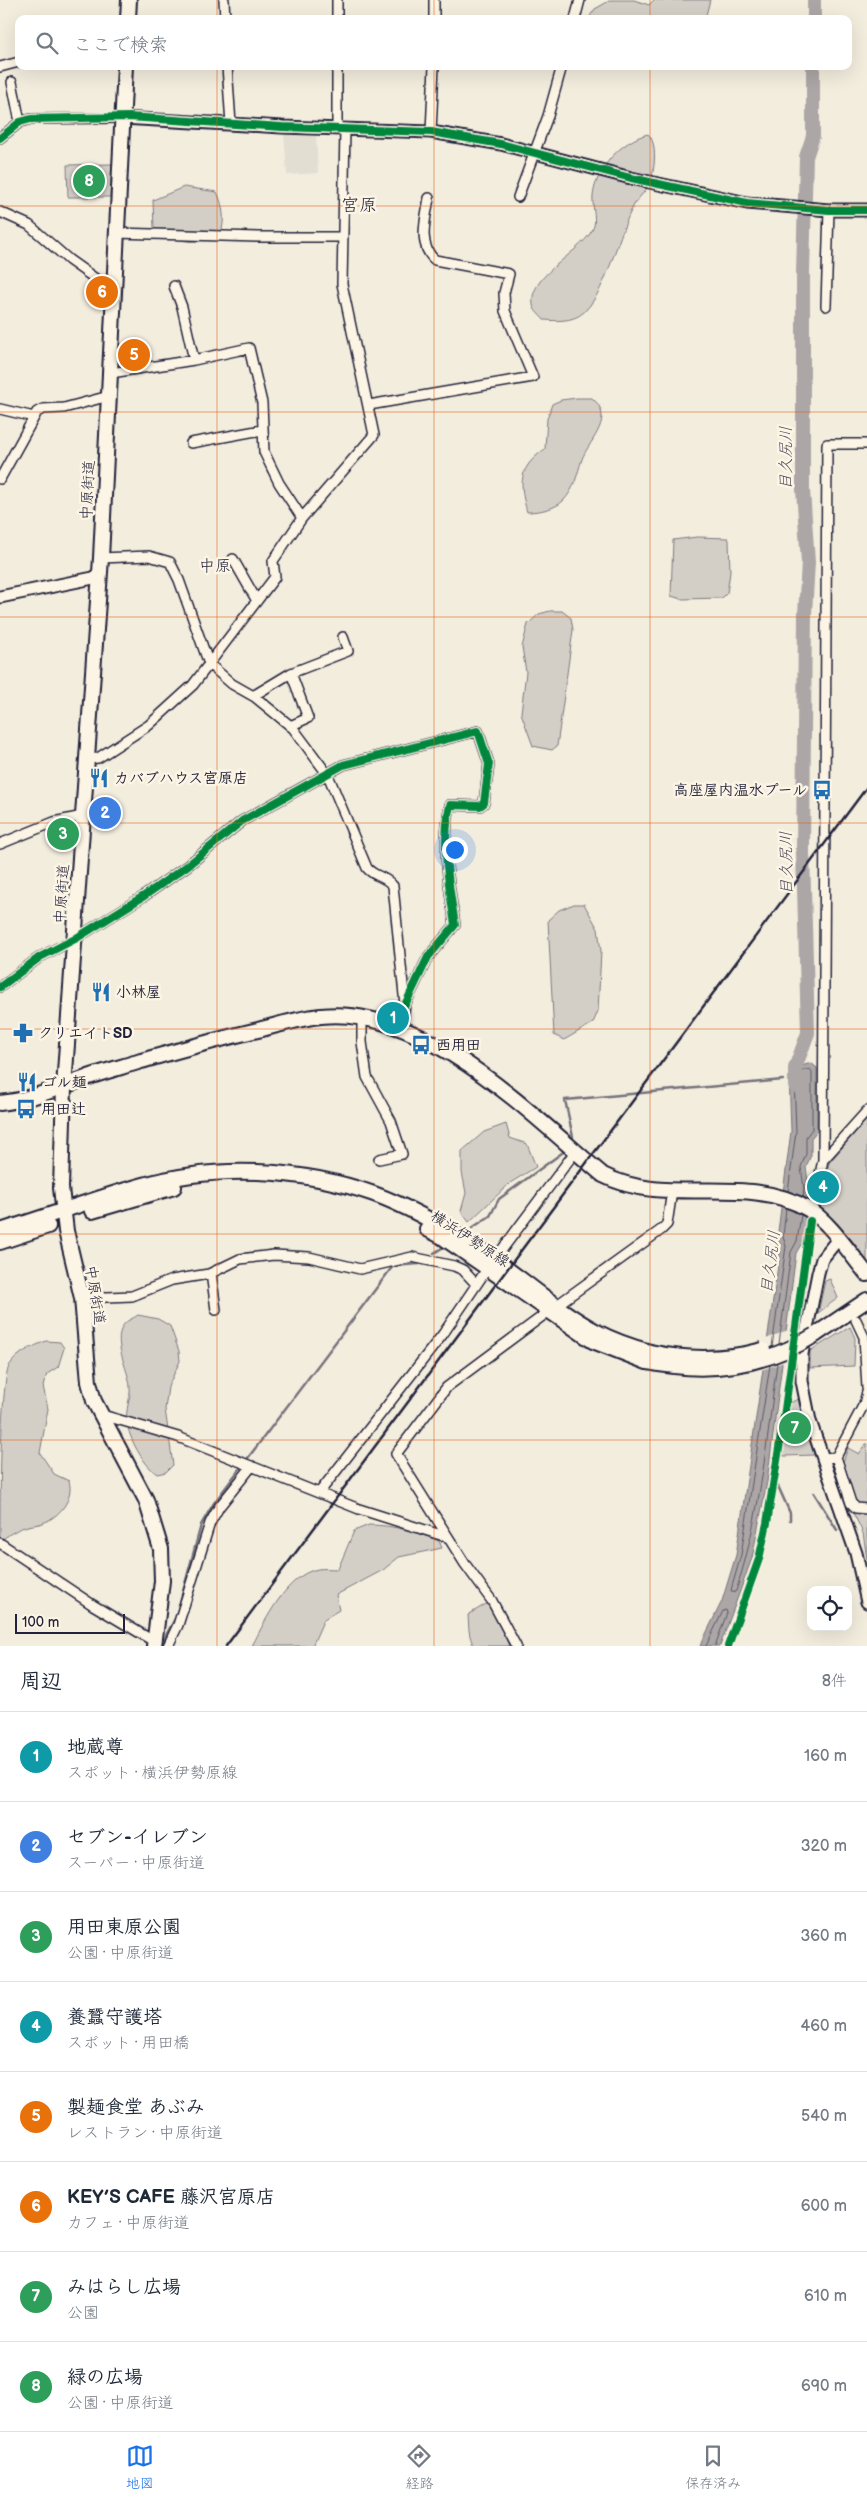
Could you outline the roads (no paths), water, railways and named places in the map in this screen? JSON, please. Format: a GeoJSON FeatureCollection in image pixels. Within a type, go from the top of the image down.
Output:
{"type":"FeatureCollection","features":[{"type":"Feature","properties":{"kind":"main road"},"geometry":{"type":"LineString","coordinates":[[128,15],[129,0]]}},
{"type":"Feature","properties":{"kind":"main road","name":"中原街道"},"geometry":{"type":"LineString","coordinates":[[125,70],[101,558],[98,576],[88,759],[64,1087],[61,1188],[63,1216],[82,1298],[89,1382],[100,1414],[146,1500],[158,1536],[162,1560],[161,1645]]}},
{"type":"Feature","properties":{"kind":"main road"},"geometry":{"type":"LineString","coordinates":[[0,1103],[35,1097],[143,1061],[291,1020],[322,1016],[377,1019],[402,1029],[444,1051],[489,1079],[603,1175],[617,1182],[637,1187],[672,1191],[749,1191],[780,1196],[811,1212],[838,1239],[867,1274]]}},
{"type":"Feature","properties":{"kind":"main road","name":"横浜伊勢原線"},"geometry":{"type":"LineString","coordinates":[[0,1242],[141,1185],[174,1178],[247,1172],[298,1175],[374,1194],[412,1210],[447,1229],[553,1309],[649,1357],[691,1358],[742,1354],[784,1342],[816,1330],[867,1300]]}},
{"type":"Feature","properties":{"kind":"main road","name":"横浜伊勢原線"},"geometry":{"type":"LineString","coordinates":[[0,1231],[63,1216]]}},
{"type":"Feature","properties":{"kind":"main road","name":"横浜伊勢原線"},"geometry":{"type":"LineString","coordinates":[[816,1330],[867,1289]]}},
{"type":"Feature","properties":{"kind":"street"},"geometry":{"type":"LineString","coordinates":[[224,0],[225,15]]}},
{"type":"Feature","properties":{"kind":"street"},"geometry":{"type":"LineString","coordinates":[[337,0],[337,15]]}},
{"type":"Feature","properties":{"kind":"street"},"geometry":{"type":"LineString","coordinates":[[434,0],[434,15]]}},
{"type":"Feature","properties":{"kind":"street"},"geometry":{"type":"LineString","coordinates":[[576,15],[580,0]]}},
{"type":"Feature","properties":{"kind":"street"},"geometry":{"type":"LineString","coordinates":[[0,67],[15,63]]}},
{"type":"Feature","properties":{"kind":"street"},"geometry":{"type":"LineString","coordinates":[[227,70],[231,124]]}},
{"type":"Feature","properties":{"kind":"street"},"geometry":{"type":"LineString","coordinates":[[88,759],[98,758],[149,725],[193,685],[275,577],[273,561],[302,518],[374,435],[342,284],[341,129],[337,70]]}},
{"type":"Feature","properties":{"kind":"street"},"geometry":{"type":"LineString","coordinates":[[431,132],[434,70]]}},
{"type":"Feature","properties":{"kind":"street"},"geometry":{"type":"LineString","coordinates":[[518,196],[548,116],[561,70]]}},
{"type":"Feature","properties":{"kind":"street"},"geometry":{"type":"LineString","coordinates":[[12,82],[20,122]]}},
{"type":"Feature","properties":{"kind":"street"},"geometry":{"type":"LineString","coordinates":[[0,138],[20,122],[31,119],[122,118],[431,132],[467,137],[713,196],[797,208],[867,210]]}},
{"type":"Feature","properties":{"kind":"street"},"geometry":{"type":"LineString","coordinates":[[369,405],[533,377],[505,311],[504,293],[509,274],[435,260],[428,254],[424,236],[429,198]]}},
{"type":"Feature","properties":{"kind":"street"},"geometry":{"type":"LineString","coordinates":[[826,306],[827,210]]}},
{"type":"Feature","properties":{"kind":"street"},"geometry":{"type":"LineString","coordinates":[[0,212],[29,225],[69,260],[114,292]]}},
{"type":"Feature","properties":{"kind":"street"},"geometry":{"type":"LineString","coordinates":[[116,233],[258,238],[343,236]]}},
{"type":"Feature","properties":{"kind":"street"},"geometry":{"type":"LineString","coordinates":[[174,286],[182,307],[194,360]]}},
{"type":"Feature","properties":{"kind":"street"},"geometry":{"type":"LineString","coordinates":[[111,372],[194,360],[249,348],[262,403],[264,452],[302,518]]}},
{"type":"Feature","properties":{"kind":"street"},"geometry":{"type":"LineString","coordinates":[[0,479],[37,412],[43,409],[64,408],[109,396]]}},
{"type":"Feature","properties":{"kind":"street"},"geometry":{"type":"LineString","coordinates":[[0,409],[34,417]]}},
{"type":"Feature","properties":{"kind":"street"},"geometry":{"type":"LineString","coordinates":[[191,443],[262,430]]}},
{"type":"Feature","properties":{"kind":"street"},"geometry":{"type":"LineString","coordinates":[[811,1212],[823,1160],[827,444],[867,444]]}},
{"type":"Feature","properties":{"kind":"street"},"geometry":{"type":"LineString","coordinates":[[101,558],[149,556],[170,562],[179,580],[208,664],[232,684],[253,696],[290,726],[328,775],[367,868],[371,873],[384,877],[393,886],[405,1005],[402,1029]]}},
{"type":"Feature","properties":{"kind":"street"},"geometry":{"type":"LineString","coordinates":[[233,559],[257,601]]}},
{"type":"Feature","properties":{"kind":"street"},"geometry":{"type":"LineString","coordinates":[[0,597],[98,576]]}},
{"type":"Feature","properties":{"kind":"street"},"geometry":{"type":"LineString","coordinates":[[253,696],[291,673],[348,651],[343,637]]}},
{"type":"Feature","properties":{"kind":"street"},"geometry":{"type":"LineString","coordinates":[[290,726],[308,718],[291,673]]}},
{"type":"Feature","properties":{"kind":"street"},"geometry":{"type":"LineString","coordinates":[[0,988],[40,957],[75,939],[187,866],[242,821],[343,765],[478,731],[489,764],[484,803],[480,806],[450,805],[445,825],[444,847],[455,925],[428,957],[405,1005]]}},
{"type":"Feature","properties":{"kind":"street"},"geometry":{"type":"LineString","coordinates":[[0,844],[54,822],[83,816]]}},
{"type":"Feature","properties":{"kind":"street"},"geometry":{"type":"LineString","coordinates":[[362,1017],[362,1042],[367,1077],[391,1121],[402,1154],[379,1159]]}},
{"type":"Feature","properties":{"kind":"street"},"geometry":{"type":"LineString","coordinates":[[823,1160],[867,1111]]}},
{"type":"Feature","properties":{"kind":"street"},"geometry":{"type":"LineString","coordinates":[[319,1493],[443,1334],[571,1148]]}},
{"type":"Feature","properties":{"kind":"street"},"geometry":{"type":"LineString","coordinates":[[516,1646],[492,1601],[447,1537],[396,1454],[447,1387],[667,1224],[672,1191]]}},
{"type":"Feature","properties":{"kind":"street"},"geometry":{"type":"LineString","coordinates":[[838,1239],[822,1259],[802,1354],[806,1406],[856,1553],[867,1602]]}},
{"type":"Feature","properties":{"kind":"street"},"geometry":{"type":"LineString","coordinates":[[82,1298],[132,1296],[172,1280],[211,1273],[240,1259],[274,1256],[309,1257],[360,1269],[412,1257],[454,1266],[463,1270],[476,1284]]}},
{"type":"Feature","properties":{"kind":"street"},"geometry":{"type":"LineString","coordinates":[[211,1273],[216,1310]]}},
{"type":"Feature","properties":{"kind":"street"},"geometry":{"type":"LineString","coordinates":[[856,1320],[864,1337],[867,1388]]}},
{"type":"Feature","properties":{"kind":"street"},"geometry":{"type":"LineString","coordinates":[[867,1392],[864,1404],[836,1456],[851,1503],[856,1508],[867,1509]]}},
{"type":"Feature","properties":{"kind":"street"},"geometry":{"type":"LineString","coordinates":[[100,1414],[178,1438],[359,1509],[447,1537]]}},
{"type":"Feature","properties":{"kind":"street"},"geometry":{"type":"LineString","coordinates":[[823,1458],[836,1456]]}},
{"type":"Feature","properties":{"kind":"street"},"geometry":{"type":"LineString","coordinates":[[0,1543],[93,1605],[161,1645],[178,1625],[210,1523],[218,1507],[248,1464]]}},
{"type":"Feature","properties":{"kind":"water"},"geometry":{"type":"Polygon","coordinates":[[[811,1063],[817,1068],[817,1131],[811,1138],[811,1155],[806,1167],[809,1188],[802,1243],[796,1253],[767,1482],[752,1558],[720,1646],[700,1646],[722,1601],[736,1555],[781,1245],[777,1239],[791,1131],[789,1073],[795,1068],[811,1063]]]}},
{"type":"Feature","properties":{"kind":"waterway","name":"目久尻川"},"geometry":{"type":"LineString","coordinates":[[814,0],[814,15]]}},
{"type":"Feature","properties":{"kind":"waterway","name":"目久尻川"},"geometry":{"type":"LineString","coordinates":[[795,1086],[795,1068],[808,1033],[803,852],[805,614],[808,562],[803,490],[803,273],[806,157],[813,136],[813,70]]}},
{"type":"Feature","properties":{"kind":"waterway"},"geometry":{"type":"LineString","coordinates":[[571,1140],[573,1137],[565,1100],[783,1080]]}},
{"type":"Feature","properties":{"kind":"waterway"},"geometry":{"type":"LineString","coordinates":[[472,1228],[490,1216],[499,1199],[566,1150]]}},
{"type":"Feature","properties":{"kind":"waterway"},"geometry":{"type":"LineString","coordinates":[[434,1253],[442,1248]]}},
{"type":"Feature","properties":{"kind":"waterway"},"geometry":{"type":"LineString","coordinates":[[164,1645],[166,1635],[176,1617],[201,1525],[214,1503],[393,1266],[419,1264]]}},
{"type":"Feature","properties":{"kind":"waterway"},"geometry":{"type":"LineString","coordinates":[[778,1486],[790,1513],[790,1520]]}},
{"type":"Feature","properties":{"kind":"waterway"},"geometry":{"type":"LineString","coordinates":[[814,1493],[837,1530]]}},
{"type":"Feature","properties":{"kind":"railway"},"geometry":{"type":"LineString","coordinates":[[226,1646],[867,787]]}},
{"type":"Feature","properties":{"kind":"place","name":"緑の広場"},"geometry":{"type":"Point","coordinates":[89,181]}},
{"type":"Feature","properties":{"kind":"place","name":"KEY’S CAFE 藤沢宮原店"},"geometry":{"type":"Point","coordinates":[102,292]}},
{"type":"Feature","properties":{"kind":"place","name":"製麺食堂 あぶみ"},"geometry":{"type":"Point","coordinates":[134,355]}},
{"type":"Feature","properties":{"kind":"place","name":"カバブハウス宮原店"},"geometry":{"type":"Point","coordinates":[99,778]}},
{"type":"Feature","properties":{"kind":"place","name":"高座屋内温水プール"},"geometry":{"type":"Point","coordinates":[822,790]}},
{"type":"Feature","properties":{"kind":"place","name":"セブン-イレブン"},"geometry":{"type":"Point","coordinates":[105,813]}},
{"type":"Feature","properties":{"kind":"place","name":"用田東原公園"},"geometry":{"type":"Point","coordinates":[63,834]}},
{"type":"Feature","properties":{"kind":"place","name":"小林屋"},"geometry":{"type":"Point","coordinates":[101,992]}},
{"type":"Feature","properties":{"kind":"place","name":"地蔵尊"},"geometry":{"type":"Point","coordinates":[393,1018]}},
{"type":"Feature","properties":{"kind":"place","name":"クリエイトSD"},"geometry":{"type":"Point","coordinates":[23,1033]}},
{"type":"Feature","properties":{"kind":"place","name":"西用田"},"geometry":{"type":"Point","coordinates":[421,1045]}},
{"type":"Feature","properties":{"kind":"place","name":"ゴル麺"},"geometry":{"type":"Point","coordinates":[27,1082]}},
{"type":"Feature","properties":{"kind":"place","name":"用田辻"},"geometry":{"type":"Point","coordinates":[26,1109]}},
{"type":"Feature","properties":{"kind":"place","name":"養蠶守護塔"},"geometry":{"type":"Point","coordinates":[823,1187]}},
{"type":"Feature","properties":{"kind":"place","name":"みはらし広場"},"geometry":{"type":"Point","coordinates":[795,1428]}},
{"type":"Feature","properties":{"kind":"district","name":"宮原"},"geometry":{"type":"Point","coordinates":[359,205]}},
{"type":"Feature","properties":{"kind":"district","name":"中原"},"geometry":{"type":"Point","coordinates":[215,566]}}]}
